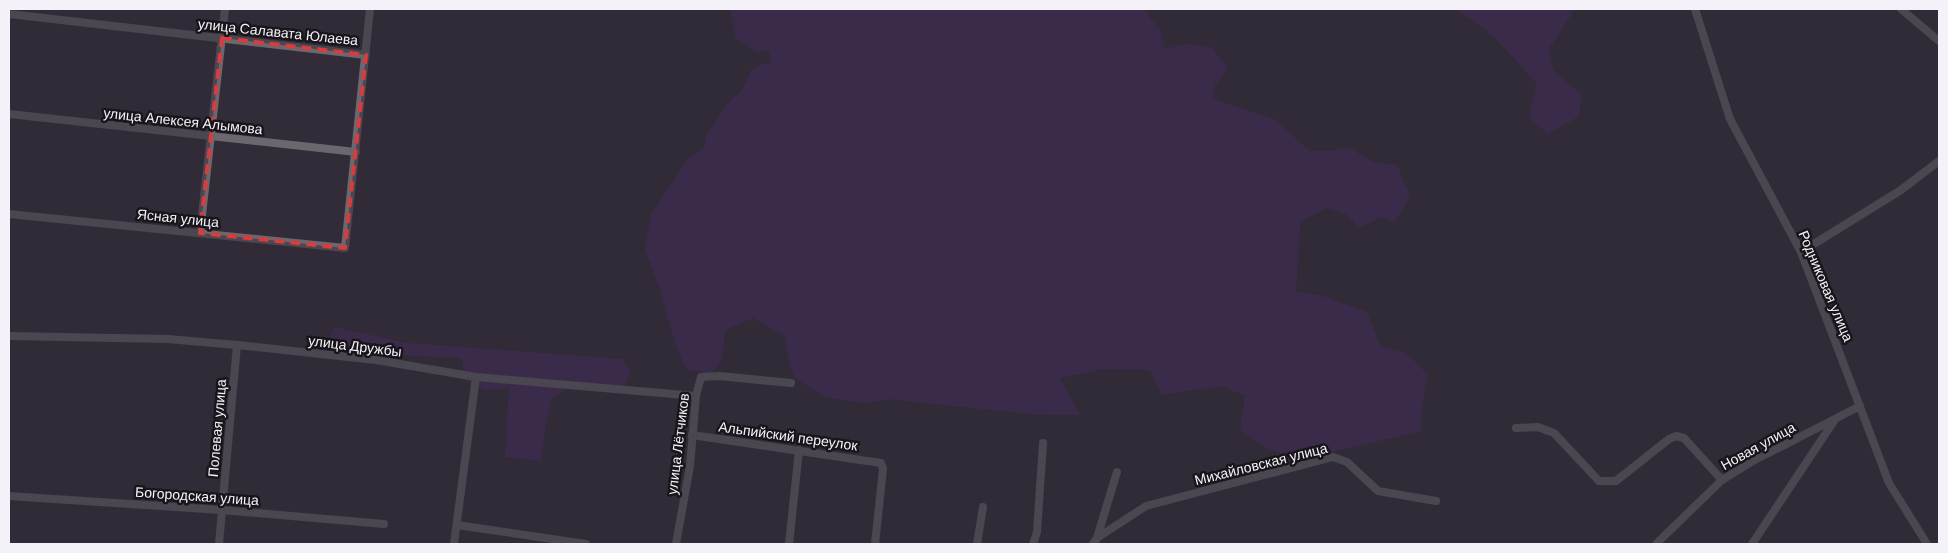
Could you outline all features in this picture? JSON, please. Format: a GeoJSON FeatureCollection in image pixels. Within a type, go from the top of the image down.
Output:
{"type":"FeatureCollection","features":[{"type":"Feature","properties":{"kind":"street"},"geometry":{"type":"LineString","coordinates":[[200,233],[209,136],[225,9]]}},
{"type":"Feature","properties":{"kind":"street"},"geometry":{"type":"LineString","coordinates":[[356,152],[370,9]]}},
{"type":"Feature","properties":{"kind":"street","name":"Родниковая улица"},"geometry":{"type":"LineString","coordinates":[[1695,9],[1730,119],[1801,252],[1889,483],[1927,544]]}},
{"type":"Feature","properties":{"kind":"street"},"geometry":{"type":"LineString","coordinates":[[1901,9],[1939,41]]}},
{"type":"Feature","properties":{"kind":"street","name":"улица Салавата Юлаева"},"geometry":{"type":"LineString","coordinates":[[9,14],[366,54]]}},
{"type":"Feature","properties":{"kind":"street","name":"улица Алексея Алымова"},"geometry":{"type":"LineString","coordinates":[[9,114],[356,152]]}},
{"type":"Feature","properties":{"kind":"street","name":"Ясная улица"},"geometry":{"type":"LineString","coordinates":[[9,214],[346,248],[356,152]]}},
{"type":"Feature","properties":{"kind":"street"},"geometry":{"type":"LineString","coordinates":[[1801,252],[1901,190],[1939,161]]}},
{"type":"Feature","properties":{"kind":"street","name":"улица Дружбы"},"geometry":{"type":"LineString","coordinates":[[9,336],[168,339],[237,345],[376,360],[476,377],[696,396]]}},
{"type":"Feature","properties":{"kind":"street","name":"Полевая улица"},"geometry":{"type":"LineString","coordinates":[[219,544],[237,345]]}},
{"type":"Feature","properties":{"kind":"street","name":"улица Лётчиков"},"geometry":{"type":"LineString","coordinates":[[676,544],[690,466],[696,396],[701,377],[719,376],[791,383]]}},
{"type":"Feature","properties":{"kind":"street"},"geometry":{"type":"LineString","coordinates":[[454,544],[476,377]]}},
{"type":"Feature","properties":{"kind":"street","name":"Новая улица"},"geometry":{"type":"LineString","coordinates":[[1656,544],[1722,480],[1751,462],[1860,406]]}},
{"type":"Feature","properties":{"kind":"street"},"geometry":{"type":"LineString","coordinates":[[1752,544],[1836,419]]}},
{"type":"Feature","properties":{"kind":"street"},"geometry":{"type":"LineString","coordinates":[[1516,428],[1538,427],[1554,433],[1599,481],[1607,482],[1616,481],[1669,439],[1676,436],[1684,438],[1722,480]]}},
{"type":"Feature","properties":{"kind":"street","name":"Альпийский переулок"},"geometry":{"type":"LineString","coordinates":[[692,435],[881,463],[883,469],[875,544]]}},
{"type":"Feature","properties":{"kind":"street"},"geometry":{"type":"LineString","coordinates":[[1034,544],[1037,532],[1043,443]]}},
{"type":"Feature","properties":{"kind":"street"},"geometry":{"type":"LineString","coordinates":[[789,544],[799,450]]}},
{"type":"Feature","properties":{"kind":"street","name":"Михайловская улица"},"geometry":{"type":"LineString","coordinates":[[1095,541],[1146,506],[1333,457],[1347,462],[1378,491],[1436,501]]}},
{"type":"Feature","properties":{"kind":"street"},"geometry":{"type":"LineString","coordinates":[[1095,541],[1116,472]]}},
{"type":"Feature","properties":{"kind":"street","name":"Богородская улица"},"geometry":{"type":"LineString","coordinates":[[9,496],[221,510],[384,524]]}},
{"type":"Feature","properties":{"kind":"street"},"geometry":{"type":"LineString","coordinates":[[977,544],[984,507]]}},
{"type":"Feature","properties":{"kind":"street"},"geometry":{"type":"LineString","coordinates":[[457,525],[586,544]]}},
{"type":"Feature","properties":{"kind":"highlighted area"},"geometry":{"type":"Polygon","coordinates":[[[222,38],[366,55],[345,248],[200,233],[222,38]]]}},
{"type":"Feature","properties":{"kind":"shaded area"},"geometry":{"type":"Polygon","coordinates":[[[730,9],[1146,9],[1149,17],[1160,30],[1165,49],[1186,44],[1211,47],[1228,69],[1215,85],[1212,99],[1276,120],[1309,151],[1330,151],[1348,147],[1372,162],[1397,165],[1410,197],[1394,222],[1380,217],[1359,229],[1348,215],[1326,208],[1300,222],[1296,291],[1326,297],[1367,312],[1380,346],[1406,353],[1428,375],[1421,411],[1421,431],[1211,480],[1208,472],[1287,455],[1266,448],[1240,430],[1245,395],[1221,386],[1162,395],[1150,370],[1103,369],[1060,378],[1080,415],[1030,414],[889,399],[865,403],[825,397],[795,378],[790,366],[785,336],[753,318],[725,330],[722,359],[711,374],[686,369],[676,346],[660,290],[645,249],[651,215],[687,161],[705,146],[706,136],[728,103],[744,88],[751,70],[762,64],[771,63],[770,50],[757,52],[736,38],[730,9]]]}},
{"type":"Feature","properties":{"kind":"shaded area"},"geometry":{"type":"Polygon","coordinates":[[[1452,9],[1575,9],[1548,50],[1554,71],[1582,95],[1579,116],[1548,134],[1529,117],[1537,84],[1488,32],[1452,9]]]}},
{"type":"Feature","properties":{"kind":"shaded area"},"geometry":{"type":"Polygon","coordinates":[[[334,327],[407,343],[622,359],[631,371],[621,392],[567,389],[552,397],[546,422],[541,461],[505,457],[509,388],[485,390],[464,379],[462,358],[398,355],[327,347],[334,327]]]}}]}
